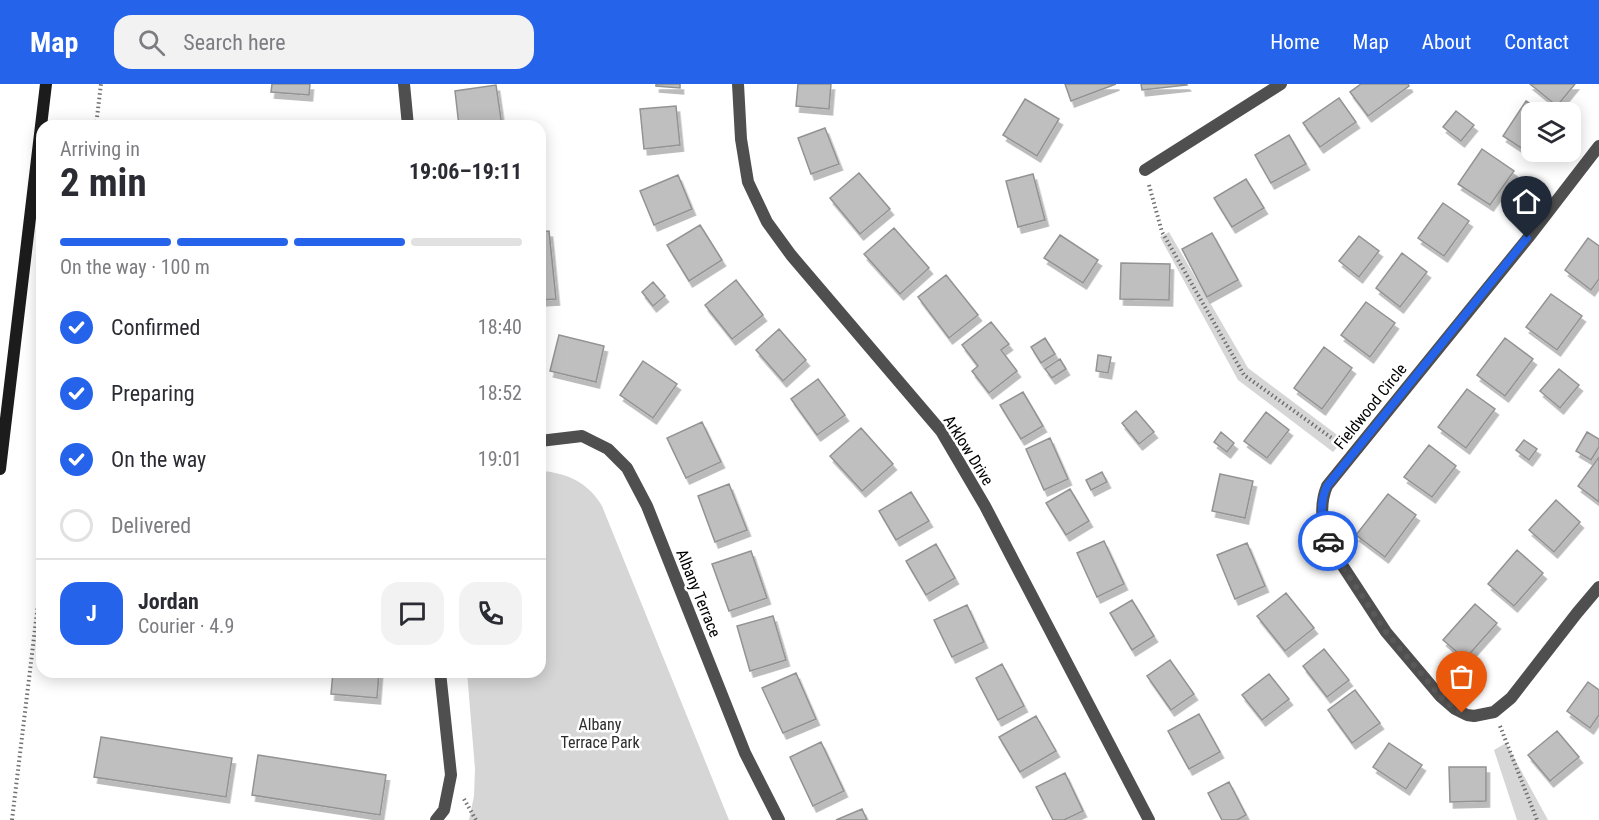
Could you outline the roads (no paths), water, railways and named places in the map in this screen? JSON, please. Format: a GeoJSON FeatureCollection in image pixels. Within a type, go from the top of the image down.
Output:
{"type":"FeatureCollection","features":[{"type":"Feature","properties":{"kind":"main road"},"geometry":{"type":"LineString","coordinates":[[42,120],[46,84]]}},
{"type":"Feature","properties":{"kind":"main road"},"geometry":{"type":"LineString","coordinates":[[0,469],[36,168]]}},
{"type":"Feature","properties":{"kind":"street"},"geometry":{"type":"LineString","coordinates":[[404,84],[407,120]]}},
{"type":"Feature","properties":{"kind":"street","name":"Arklow Drive"},"geometry":{"type":"LineString","coordinates":[[738,84],[741,139],[748,182],[767,222],[791,255],[941,431],[985,506],[1149,820]]}},
{"type":"Feature","properties":{"kind":"street"},"geometry":{"type":"LineString","coordinates":[[1145,170],[1281,84]]}},
{"type":"Feature","properties":{"kind":"street","name":"Fieldwood Circle"},"geometry":{"type":"LineString","coordinates":[[1599,146],[1352,453],[1327,486],[1322,511],[1329,545],[1386,632],[1440,696],[1455,709],[1467,715],[1479,716],[1494,711],[1511,698],[1599,587]]}},
{"type":"Feature","properties":{"kind":"street","name":"Albany Terrace"},"geometry":{"type":"LineString","coordinates":[[546,440],[582,436],[608,449],[627,468],[647,506],[745,753],[779,820]]}},
{"type":"Feature","properties":{"kind":"street"},"geometry":{"type":"LineString","coordinates":[[436,820],[444,810],[451,775],[441,678]]}},
{"type":"Feature","properties":{"kind":"park label","name":"Albany Terrace Park"},"geometry":{"type":"Point","coordinates":[600,733]}}]}
